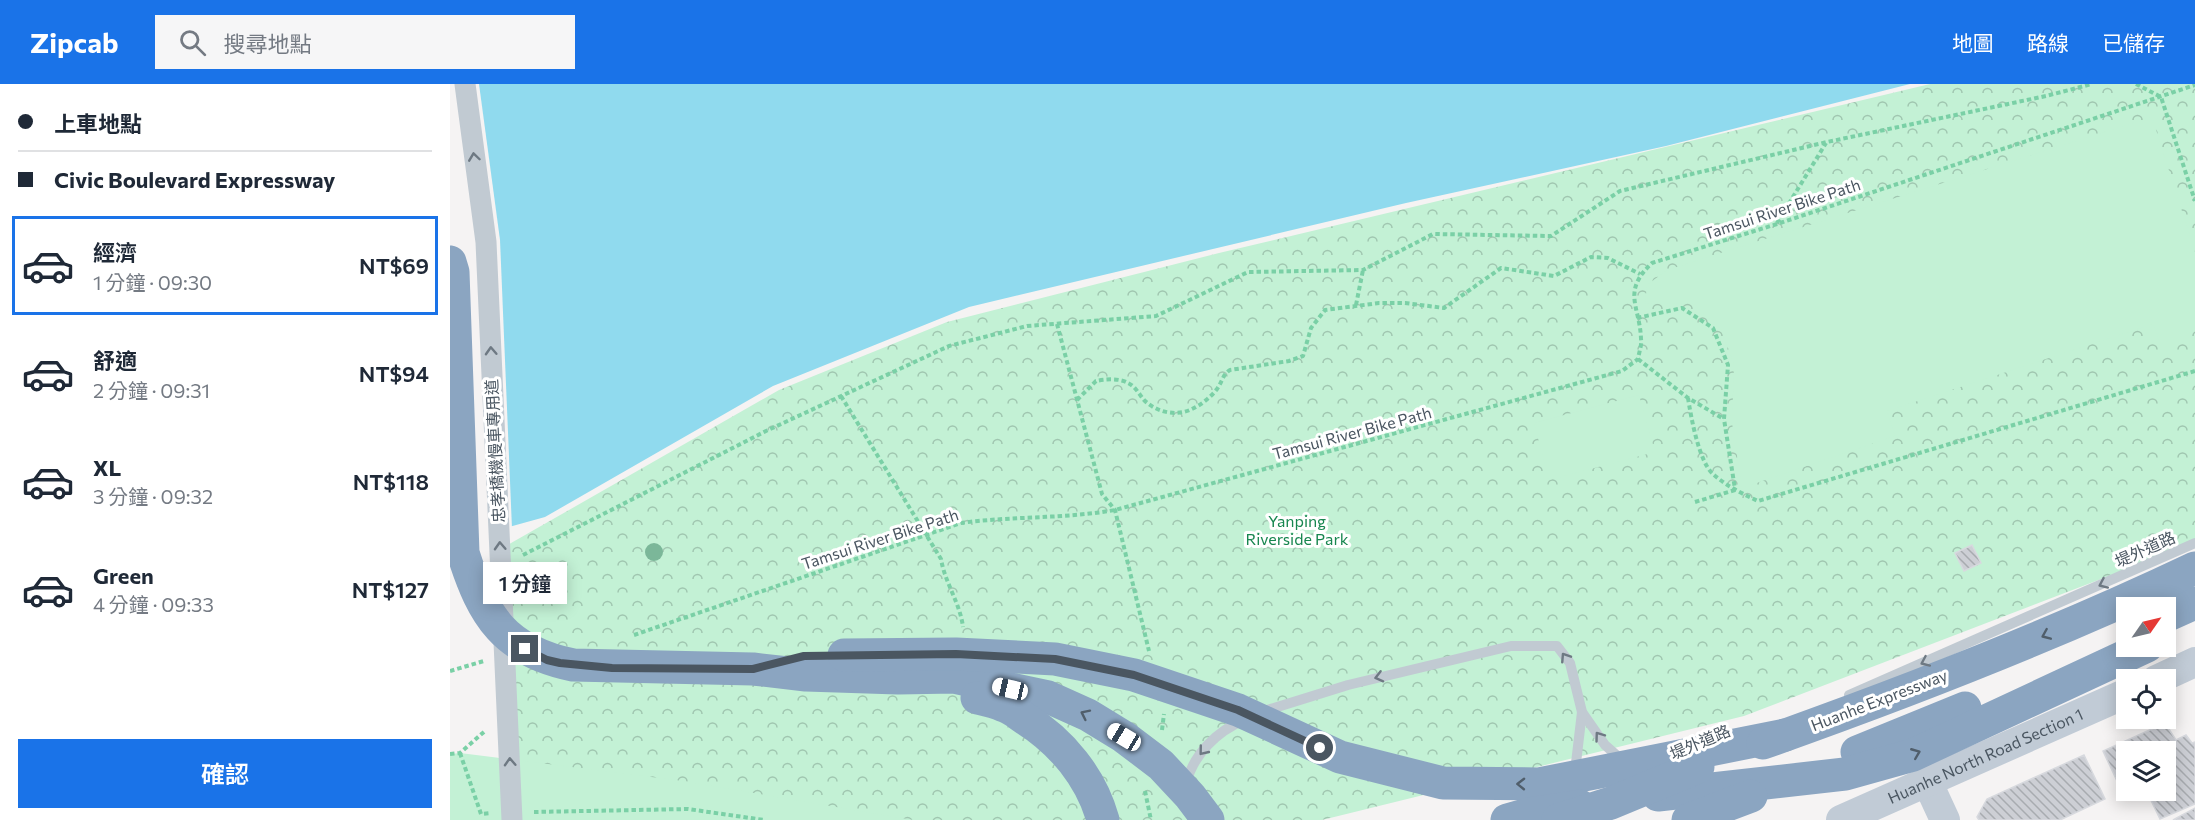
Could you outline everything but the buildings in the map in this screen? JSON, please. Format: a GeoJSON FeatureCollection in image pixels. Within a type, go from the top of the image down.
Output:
{"type":"FeatureCollection","features":[{"type":"Feature","properties":{"kind":"highway"},"geometry":{"type":"LineString","coordinates":[[450,262],[453,272],[463,553],[472,582],[485,609],[504,632],[525,649],[547,660],[573,665],[612,668],[753,669],[806,675],[897,678],[954,677],[1048,697],[1088,715],[1124,737],[1161,765],[1190,796],[1208,820]]}},
{"type":"Feature","properties":{"kind":"highway","name":"Huanhe Expressway"},"geometry":{"type":"LineString","coordinates":[[1559,804],[1611,803],[1785,729],[1985,660],[2124,602],[2195,568]]}},
{"type":"Feature","properties":{"kind":"highway"},"geometry":{"type":"LineString","coordinates":[[2176,612],[2195,603]]}},
{"type":"Feature","properties":{"kind":"highway"},"geometry":{"type":"LineString","coordinates":[[2176,634],[2195,625]]}},
{"type":"Feature","properties":{"kind":"highway"},"geometry":{"type":"LineString","coordinates":[[1688,820],[1720,809],[2011,688],[2116,652]]}},
{"type":"Feature","properties":{"kind":"highway"},"geometry":{"type":"LineString","coordinates":[[753,669],[804,656],[956,654],[1055,659],[1134,675],[1238,710],[1340,757],[1443,783],[1539,784],[1785,729]]}},
{"type":"Feature","properties":{"kind":"highway"},"geometry":{"type":"LineString","coordinates":[[1507,820],[1528,814],[1650,796],[1845,774],[1913,755],[2116,654]]}},
{"type":"Feature","properties":{"kind":"highway"},"geometry":{"type":"LineString","coordinates":[[897,678],[1005,706],[1034,724],[1061,747],[1082,773],[1104,820]]}},
{"type":"Feature","properties":{"kind":"street","name":"忠孝橋機慢車專用道"},"geometry":{"type":"LineString","coordinates":[[465,84],[486,242],[511,815]]}},
{"type":"Feature","properties":{"kind":"street"},"geometry":{"type":"LineString","coordinates":[[2176,671],[2195,662]]}},
{"type":"Feature","properties":{"kind":"street","name":"Huanhe North Road Section 1"},"geometry":{"type":"LineString","coordinates":[[1841,820],[2116,698]]}},
{"type":"Feature","properties":{"kind":"street"},"geometry":{"type":"LineString","coordinates":[[1928,782],[1945,820]]}},
{"type":"Feature","properties":{"kind":"lane","name":"堤外道路"},"geometry":{"type":"LineString","coordinates":[[1838,700],[2195,543]]}},
{"type":"Feature","properties":{"kind":"lane","name":"堤外道路"},"geometry":{"type":"LineString","coordinates":[[1196,820],[1185,782],[1201,751],[1230,726],[1272,708],[1348,685],[1511,646],[1557,646],[1569,663],[1582,712],[1605,745],[1624,762],[1658,776],[1785,729]]}},
{"type":"Feature","properties":{"kind":"lane"},"geometry":{"type":"LineString","coordinates":[[1535,820],[1559,804],[1576,763],[1582,712]]}},
{"type":"Feature","properties":{"kind":"path"},"geometry":{"type":"LineString","coordinates":[[518,557],[766,431],[949,346],[1027,326],[1156,316],[1248,272],[1363,270],[1433,234],[1551,236],[1620,191],[1827,142],[2092,84]]}},
{"type":"Feature","properties":{"kind":"path"},"geometry":{"type":"LineString","coordinates":[[2136,84],[2161,97],[2195,201]]}},
{"type":"Feature","properties":{"kind":"path","name":"Tamsui River Bike Path"},"geometry":{"type":"LineString","coordinates":[[1640,274],[1652,263],[1777,224],[2195,85]]}},
{"type":"Feature","properties":{"kind":"path"},"geometry":{"type":"LineString","coordinates":[[1777,224],[1827,142]]}},
{"type":"Feature","properties":{"kind":"path"},"geometry":{"type":"LineString","coordinates":[[1077,400],[1096,381],[1122,380],[1133,386],[1144,400],[1155,408],[1165,412],[1186,412],[1206,400],[1230,369],[1289,361],[1303,356],[1311,328],[1324,310],[1356,305],[1405,303],[1444,308],[1501,268],[1554,276],[1591,257],[1608,258],[1640,274],[1633,299],[1641,340],[1638,358],[1688,398],[1724,419]]}},
{"type":"Feature","properties":{"kind":"path"},"geometry":{"type":"LineString","coordinates":[[1356,305],[1363,270]]}},
{"type":"Feature","properties":{"kind":"path"},"geometry":{"type":"LineString","coordinates":[[1637,318],[1682,308],[1713,328],[1728,365],[1724,419],[1736,490]]}},
{"type":"Feature","properties":{"kind":"path"},"geometry":{"type":"LineString","coordinates":[[1057,324],[1102,494],[1115,510]]}},
{"type":"Feature","properties":{"kind":"path","name":"Tamsui River Bike Path"},"geometry":{"type":"LineString","coordinates":[[633,636],[961,523],[988,519],[1083,515],[1115,510],[1622,371],[1638,358]]}},
{"type":"Feature","properties":{"kind":"path"},"geometry":{"type":"LineString","coordinates":[[1688,398],[1695,437],[1711,473],[1736,490],[1758,501],[2195,370]]}},
{"type":"Feature","properties":{"kind":"path"},"geometry":{"type":"LineString","coordinates":[[841,396],[926,535]]}},
{"type":"Feature","properties":{"kind":"path"},"geometry":{"type":"LineString","coordinates":[[1695,502],[1736,490]]}},
{"type":"Feature","properties":{"kind":"path"},"geometry":{"type":"LineString","coordinates":[[450,671],[494,658]]}},
{"type":"Feature","properties":{"kind":"path"},"geometry":{"type":"LineString","coordinates":[[450,754],[460,753],[486,730]]}},
{"type":"Feature","properties":{"kind":"path"},"geometry":{"type":"LineString","coordinates":[[460,753],[481,814],[688,809],[764,820]]}},
{"type":"Feature","properties":{"kind":"green space","name":"Yanping Riverside Park"},"geometry":{"type":"Polygon","coordinates":[[[1930,84],[2195,84],[2195,543],[1744,716],[1322,820],[523,820],[506,546],[779,390],[947,322],[1219,253],[1930,84]]]}},
{"type":"Feature","properties":{"kind":"green space"},"geometry":{"type":"Polygon","coordinates":[[[2152,117],[2195,252],[2195,330],[2159,342],[2153,324],[1887,411],[1895,436],[1742,488],[1732,423],[1734,364],[1721,329],[1692,303],[1645,304],[1647,285],[1667,270],[2152,117]]]}},
{"type":"Feature","properties":{"kind":"green space"},"geometry":{"type":"Polygon","coordinates":[[[1639,395],[1655,452],[1549,480],[1534,423],[1639,395]]]}},
{"type":"Feature","properties":{"kind":"green space"},"geometry":{"type":"Polygon","coordinates":[[[460,753],[683,781],[913,820],[450,820],[450,754],[460,753]]]}},
{"type":"Feature","properties":{"kind":"water"},"geometry":{"type":"Polygon","coordinates":[[[450,84],[1910,84],[1666,146],[1406,203],[969,307],[773,386],[545,517],[450,543],[450,84]]]}},
{"type":"Feature","properties":{"kind":"pier"},"geometry":{"type":"Polygon","coordinates":[[[450,84],[479,84],[500,240],[512,529],[450,546],[450,84]]]}},
{"type":"Feature","properties":{"kind":"route"},"geometry":{"type":"LineString","coordinates":[[525,649],[547,660],[560,663],[612,668],[753,669],[804,656],[956,654],[1055,659],[1134,675],[1238,710],[1320,748]]}}]}
